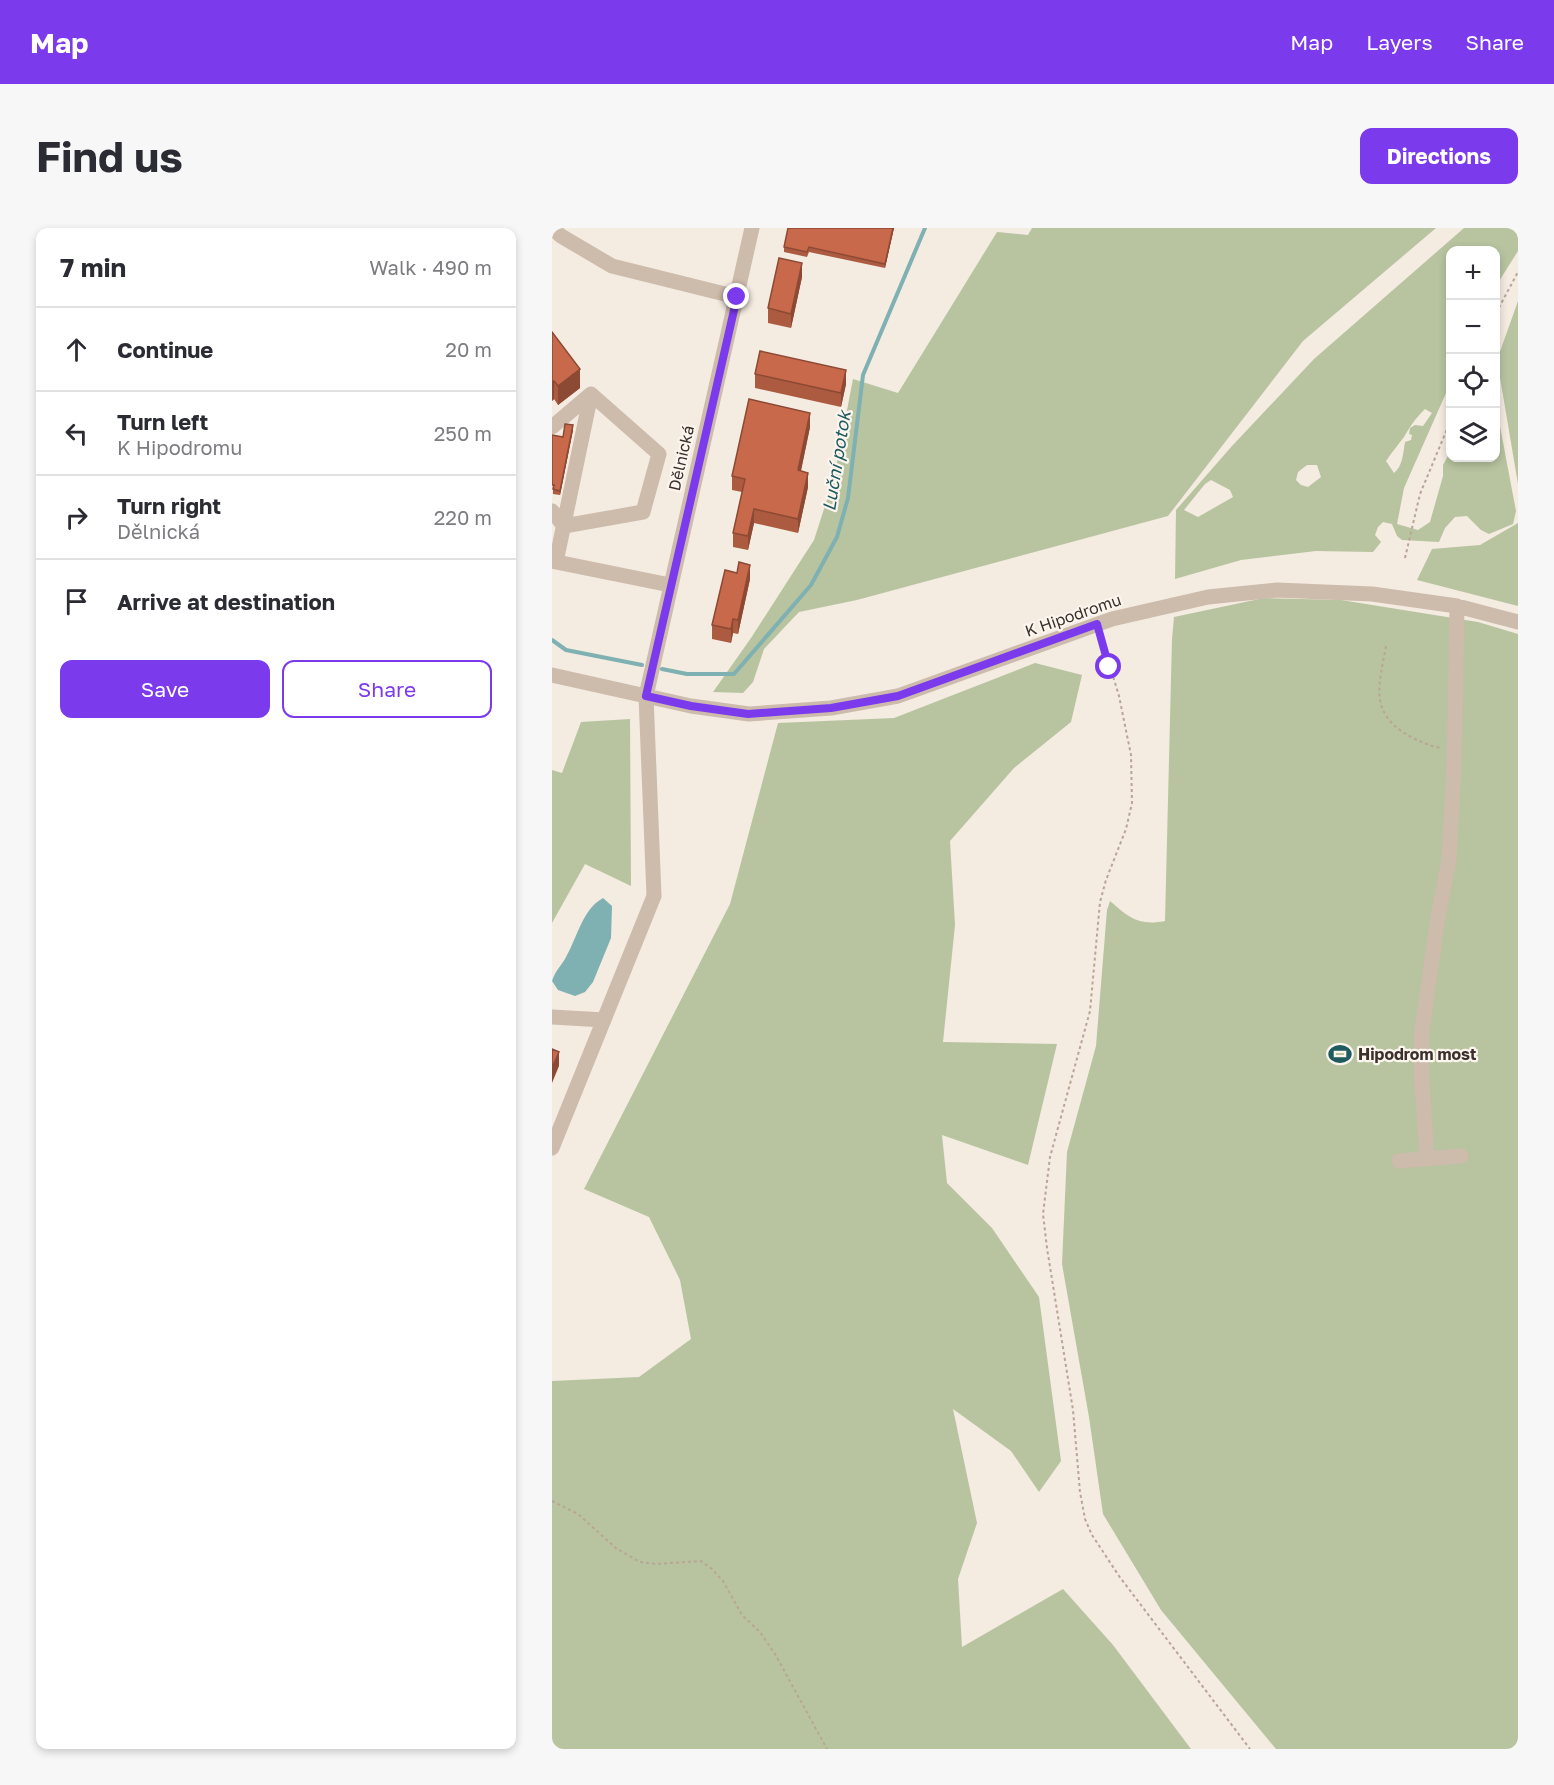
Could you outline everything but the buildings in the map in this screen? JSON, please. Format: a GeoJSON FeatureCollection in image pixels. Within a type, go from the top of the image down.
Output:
{"type":"FeatureCollection","features":[{"type":"Feature","properties":{"kind":"street"},"geometry":{"type":"LineString","coordinates":[[552,228],[561,237],[612,266],[737,297]]}},
{"type":"Feature","properties":{"kind":"street","name":"Dělnická"},"geometry":{"type":"LineString","coordinates":[[552,1148],[654,896],[646,696],[752,228]]}},
{"type":"Feature","properties":{"kind":"street"},"geometry":{"type":"LineString","coordinates":[[591,394],[564,526],[554,562],[670,585]]}},
{"type":"Feature","properties":{"kind":"street"},"geometry":{"type":"LineString","coordinates":[[552,427],[591,394]]}},
{"type":"Feature","properties":{"kind":"street"},"geometry":{"type":"LineString","coordinates":[[564,526],[643,512],[659,454],[591,394]]}},
{"type":"Feature","properties":{"kind":"street"},"geometry":{"type":"LineString","coordinates":[[552,511],[564,526]]}},
{"type":"Feature","properties":{"kind":"street","name":"K Hipodromu"},"geometry":{"type":"LineString","coordinates":[[552,675],[691,706],[748,714],[831,708],[898,696],[1097,624],[1208,597],[1277,590],[1372,594],[1456,606],[1518,622]]}},
{"type":"Feature","properties":{"kind":"street"},"geometry":{"type":"LineString","coordinates":[[1427,1159],[1422,1083],[1422,1029],[1437,917],[1449,858],[1454,748],[1456,606]]}},
{"type":"Feature","properties":{"kind":"street"},"geometry":{"type":"LineString","coordinates":[[552,1017],[604,1020]]}},
{"type":"Feature","properties":{"kind":"street"},"geometry":{"type":"LineString","coordinates":[[1399,1161],[1461,1156]]}},
{"type":"Feature","properties":{"kind":"path"},"geometry":{"type":"LineString","coordinates":[[1500,306],[1518,272]]}},
{"type":"Feature","properties":{"kind":"path"},"geometry":{"type":"LineString","coordinates":[[1405,558],[1420,494],[1446,432]]}},
{"type":"Feature","properties":{"kind":"path"},"geometry":{"type":"LineString","coordinates":[[1097,624],[1119,696],[1131,755],[1132,803],[1128,822],[1100,902],[1090,1011],[1050,1157],[1043,1214],[1052,1285],[1064,1343],[1073,1410],[1080,1492],[1085,1519],[1106,1556],[1250,1749]]}},
{"type":"Feature","properties":{"kind":"path"},"geometry":{"type":"LineString","coordinates":[[1386,646],[1379,690],[1382,713],[1412,738],[1437,748],[1454,748]]}},
{"type":"Feature","properties":{"kind":"path"},"geometry":{"type":"LineString","coordinates":[[552,1501],[578,1514],[617,1549],[640,1562],[656,1564],[701,1561],[712,1569],[723,1581],[742,1615],[760,1632],[775,1654],[827,1749]]}},
{"type":"Feature","properties":{"kind":"green space"},"geometry":{"type":"Polygon","coordinates":[[[1032,228],[1436,228],[1303,341],[1168,516],[857,600],[799,612],[764,649],[753,682],[743,693],[713,692],[814,540],[834,478],[853,379],[898,393],[997,232],[1028,235],[1032,228]]]}},
{"type":"Feature","properties":{"kind":"green space"},"geometry":{"type":"Polygon","coordinates":[[[1464,228],[1518,228],[1518,251],[1500,280],[1500,246],[1446,246],[1446,393],[1404,488],[1397,524],[1418,530],[1430,522],[1446,459],[1446,462],[1500,462],[1500,426],[1516,511],[1513,524],[1489,534],[1481,530],[1467,516],[1455,517],[1445,528],[1439,542],[1402,540],[1397,536],[1392,524],[1383,522],[1375,535],[1381,542],[1373,552],[1316,551],[1241,560],[1175,579],[1176,510],[1232,446],[1314,359],[1464,228]],[[1425,409],[1413,422],[1386,461],[1394,473],[1401,463],[1405,442],[1411,440],[1410,428],[1415,425],[1423,426],[1432,413],[1425,409]],[[1307,465],[1298,472],[1296,480],[1308,487],[1321,477],[1317,465],[1307,465]],[[1211,480],[1184,510],[1198,517],[1233,497],[1230,490],[1211,480]]]}},
{"type":"Feature","properties":{"kind":"green space"},"geometry":{"type":"Polygon","coordinates":[[[1518,301],[1518,484],[1500,378],[1500,352],[1518,301]]]}},
{"type":"Feature","properties":{"kind":"green space"},"geometry":{"type":"Polygon","coordinates":[[[1518,523],[1518,606],[1417,580],[1432,549],[1480,545],[1518,523]]]}},
{"type":"Feature","properties":{"kind":"green space"},"geometry":{"type":"Polygon","coordinates":[[[1264,598],[1341,600],[1478,622],[1518,634],[1518,1749],[1276,1749],[1161,1610],[1103,1514],[1089,1417],[1062,1264],[1067,1152],[1096,1046],[1107,910],[1110,901],[1135,919],[1148,922],[1165,921],[1174,617],[1264,598]]]}},
{"type":"Feature","properties":{"kind":"green space"},"geometry":{"type":"Polygon","coordinates":[[[1035,663],[1082,675],[1071,722],[1014,768],[950,841],[955,925],[943,1042],[1057,1044],[1028,1165],[942,1135],[947,1183],[992,1228],[1039,1297],[1061,1461],[1039,1492],[1011,1451],[953,1409],[977,1523],[958,1579],[962,1647],[1063,1589],[1113,1645],[1191,1749],[552,1749],[552,1381],[639,1377],[691,1339],[680,1280],[649,1217],[584,1189],[730,904],[778,723],[894,718],[1035,663]]]}},
{"type":"Feature","properties":{"kind":"green space"},"geometry":{"type":"Polygon","coordinates":[[[630,719],[631,886],[585,864],[552,923],[552,770],[562,773],[581,722],[630,719]]]}},
{"type":"Feature","properties":{"kind":"water"},"geometry":{"type":"Polygon","coordinates":[[[603,898],[612,906],[611,938],[593,982],[585,992],[575,996],[558,990],[552,981],[555,974],[566,957],[585,916],[603,898]]]}},
{"type":"Feature","properties":{"kind":"waterway","name":"Luční potok"},"geometry":{"type":"LineString","coordinates":[[662,669],[687,674],[734,674],[811,585],[837,537],[848,498],[863,375],[925,228]]}},
{"type":"Feature","properties":{"kind":"waterway","name":"Luční potok"},"geometry":{"type":"LineString","coordinates":[[552,640],[566,650],[642,665]]}},
{"type":"Feature","properties":{"kind":"place","name":"Hipodrom most"},"geometry":{"type":"Point","coordinates":[1340,1054]}},
{"type":"Feature","properties":{"kind":"route"},"geometry":{"type":"LineString","coordinates":[[737,297],[646,696],[691,706],[748,714],[831,708],[898,696],[1097,624],[1109,667]]}}]}
